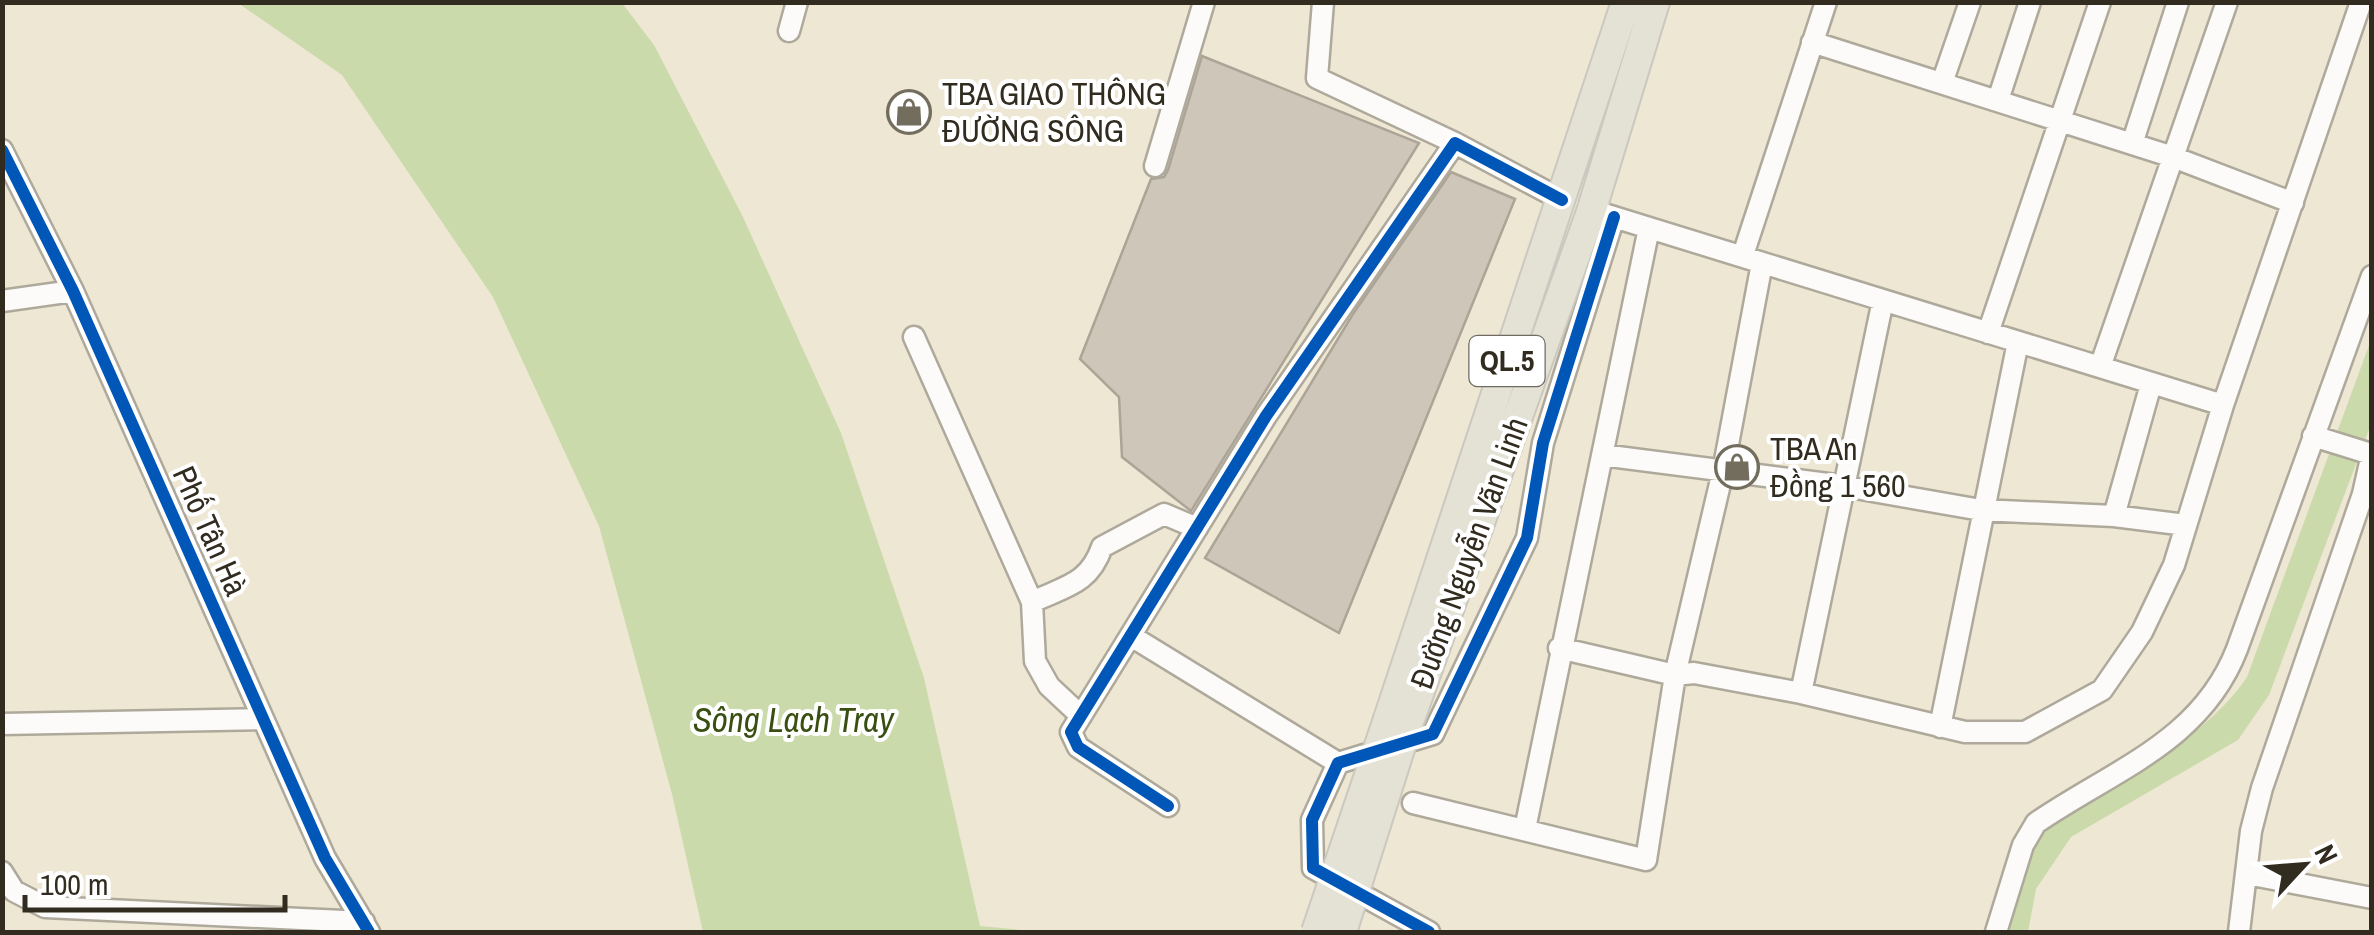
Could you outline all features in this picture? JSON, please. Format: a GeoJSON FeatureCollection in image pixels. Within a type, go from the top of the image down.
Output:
{"type":"FeatureCollection","features":[{"type":"Feature","properties":{"kind":"highway","name":"Đường Nguyễn Văn Linh"},"geometry":{"type":"LineString","coordinates":[[1342,932],[1434,572],[1626,2]]}},
{"type":"Feature","properties":{"kind":"highway","name":"Đường Nguyễn Văn Linh"},"geometry":{"type":"LineString","coordinates":[[1316,932],[1602,214],[1655,2]]}},
{"type":"Feature","properties":{"kind":"street"},"geometry":{"type":"LineString","coordinates":[[790,31],[798,2]]}},
{"type":"Feature","properties":{"kind":"street"},"geometry":{"type":"LineString","coordinates":[[1155,166],[1204,2]]}},
{"type":"Feature","properties":{"kind":"street"},"geometry":{"type":"LineString","coordinates":[[1323,2],[1316,78],[1455,143],[1562,200]]}},
{"type":"Feature","properties":{"kind":"street"},"geometry":{"type":"LineString","coordinates":[[1413,803],[1646,860],[1675,674],[1723,471],[1752,259],[1826,2]]}},
{"type":"Feature","properties":{"kind":"street"},"geometry":{"type":"LineString","coordinates":[[1942,83],[1970,2]]}},
{"type":"Feature","properties":{"kind":"street"},"geometry":{"type":"LineString","coordinates":[[1998,100],[2030,2]]}},
{"type":"Feature","properties":{"kind":"street"},"geometry":{"type":"LineString","coordinates":[[1988,332],[2100,2]]}},
{"type":"Feature","properties":{"kind":"street"},"geometry":{"type":"LineString","coordinates":[[2132,144],[2178,2]]}},
{"type":"Feature","properties":{"kind":"street"},"geometry":{"type":"LineString","coordinates":[[2100,367],[2227,2]]}},
{"type":"Feature","properties":{"kind":"street"},"geometry":{"type":"LineString","coordinates":[[1559,648],[1675,674],[1694,673],[1801,693],[1940,726],[2025,732],[2102,690],[2142,632],[2174,565],[2223,405],[2361,2]]}},
{"type":"Feature","properties":{"kind":"street"},"geometry":{"type":"LineString","coordinates":[[1812,42],[2173,157],[2293,203]]}},
{"type":"Feature","properties":{"kind":"street"},"geometry":{"type":"LineString","coordinates":[[1168,806],[1078,746],[1071,732],[1266,416],[1455,143]]}},
{"type":"Feature","properties":{"kind":"street","name":"Phố Tân Hà"},"geometry":{"type":"LineString","coordinates":[[2,150],[73,292],[325,858],[366,927]]}},
{"type":"Feature","properties":{"kind":"street"},"geometry":{"type":"LineString","coordinates":[[1429,932],[1313,868],[1312,820],[1338,763],[1433,734],[1526,538],[1543,443],[1602,214],[2223,405]]}},
{"type":"Feature","properties":{"kind":"street"},"geometry":{"type":"LineString","coordinates":[[1525,828],[1559,648],[1649,228]]}},
{"type":"Feature","properties":{"kind":"street"},"geometry":{"type":"LineString","coordinates":[[1996,932],[2023,845],[2036,822],[2180,732],[2218,690],[2319,436],[2372,276]]}},
{"type":"Feature","properties":{"kind":"street"},"geometry":{"type":"LineString","coordinates":[[2,301],[73,292]]}},
{"type":"Feature","properties":{"kind":"street"},"geometry":{"type":"LineString","coordinates":[[1801,693],[1883,300]]}},
{"type":"Feature","properties":{"kind":"street"},"geometry":{"type":"LineString","coordinates":[[914,336],[1032,602],[1035,660],[1049,686],[1081,716]]}},
{"type":"Feature","properties":{"kind":"street"},"geometry":{"type":"LineString","coordinates":[[1940,726],[2018,342]]}},
{"type":"Feature","properties":{"kind":"street"},"geometry":{"type":"LineString","coordinates":[[2114,516],[2151,384]]}},
{"type":"Feature","properties":{"kind":"street"},"geometry":{"type":"LineString","coordinates":[[2240,932],[2262,788],[2362,494],[2370,454],[2319,436]]}},
{"type":"Feature","properties":{"kind":"street"},"geometry":{"type":"LineString","coordinates":[[1602,454],[1844,486],[1981,510],[2114,516],[2186,525]]}},
{"type":"Feature","properties":{"kind":"street"},"geometry":{"type":"LineString","coordinates":[[1032,602],[1089,574],[1097,567],[1102,548],[1164,514],[1196,528]]}},
{"type":"Feature","properties":{"kind":"street"},"geometry":{"type":"LineString","coordinates":[[1131,636],[1338,763]]}},
{"type":"Feature","properties":{"kind":"street"},"geometry":{"type":"LineString","coordinates":[[2,724],[263,719]]}},
{"type":"Feature","properties":{"kind":"street"},"geometry":{"type":"LineString","coordinates":[[2,872],[14,891],[45,907],[366,927]]}},
{"type":"Feature","properties":{"kind":"street"},"geometry":{"type":"LineString","coordinates":[[2247,874],[2372,898]]}},
{"type":"Feature","properties":{"kind":"water","name":"Sông Lạch Tray"},"geometry":{"type":"Polygon","coordinates":[[[238,3],[622,3],[654,45],[742,215],[841,433],[924,678],[980,926],[1043,932],[703,932],[672,794],[599,526],[493,297],[342,75],[238,3]]]}},
{"type":"Feature","properties":{"kind":"water"},"geometry":{"type":"Polygon","coordinates":[[[2371,340],[2371,424],[2269,695],[2238,740],[2071,837],[2036,889],[2028,932],[2004,932],[2021,873],[2052,824],[2200,727],[2247,677],[2371,340]]]}},
{"type":"Feature","properties":{"kind":"building"},"geometry":{"type":"Polygon","coordinates":[[[1202,56],[1419,143],[1191,511],[1122,457],[1119,397],[1080,359],[1151,179],[1164,177],[1168,170],[1202,56]]]}},
{"type":"Feature","properties":{"kind":"building"},"geometry":{"type":"Polygon","coordinates":[[[1451,172],[1515,199],[1339,633],[1205,558],[1353,314],[1451,172]]]}},
{"type":"Feature","properties":{"kind":"cycle path"},"geometry":{"type":"LineString","coordinates":[[1168,806],[1078,747],[1071,732],[1266,416],[1455,143],[1562,200]]}},
{"type":"Feature","properties":{"kind":"cycle path"},"geometry":{"type":"LineString","coordinates":[[2,150],[73,291],[325,858],[369,932]]}},
{"type":"Feature","properties":{"kind":"cycle path"},"geometry":{"type":"LineString","coordinates":[[1429,932],[1313,868],[1312,820],[1338,763],[1433,734],[1527,538],[1543,443],[1614,217]]}},
{"type":"Feature","properties":{"kind":"place","name":"TBA GIAO THÔNG ĐƯỜNG SÔNG"},"geometry":{"type":"Point","coordinates":[909,112]}},
{"type":"Feature","properties":{"kind":"place","name":"TBA An Đồng 1 560"},"geometry":{"type":"Point","coordinates":[1737,467]}}]}
